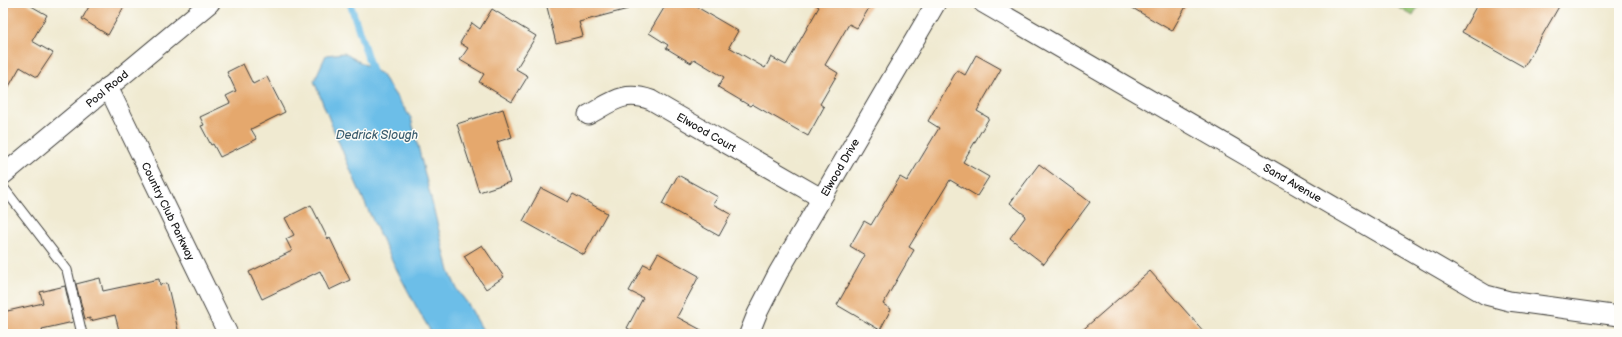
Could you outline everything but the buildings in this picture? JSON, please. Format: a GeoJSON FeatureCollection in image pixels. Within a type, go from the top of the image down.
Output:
{"type":"FeatureCollection","features":[{"type":"Feature","properties":{"kind":"street","name":"Pool Road"},"geometry":{"type":"LineString","coordinates":[[3,175],[210,3]]}},
{"type":"Feature","properties":{"kind":"street","name":"Elwood Drive"},"geometry":{"type":"LineString","coordinates":[[750,334],[768,294],[821,198],[936,3]]}},
{"type":"Feature","properties":{"kind":"street","name":"Sand Avenue"},"geometry":{"type":"LineString","coordinates":[[983,3],[1486,295],[1509,301],[1619,316]]}},
{"type":"Feature","properties":{"kind":"street","name":"Country Club Parkway"},"geometry":{"type":"LineString","coordinates":[[108,88],[228,334]]}},
{"type":"Feature","properties":{"kind":"street","name":"Elwood Court"},"geometry":{"type":"LineString","coordinates":[[588,115],[630,94],[651,100],[821,198]]}},
{"type":"Feature","properties":{"kind":"lane"},"geometry":{"type":"LineString","coordinates":[[3,187],[67,270],[82,334]]}},
{"type":"Feature","properties":{"kind":"green space"},"geometry":{"type":"Polygon","coordinates":[[[1391,3],[1420,3],[1413,16],[1391,3]]]}},
{"type":"Feature","properties":{"kind":"water","name":"Dedrick Slough"},"geometry":{"type":"Polygon","coordinates":[[[344,53],[381,74],[411,118],[449,271],[458,291],[468,304],[485,334],[432,334],[383,242],[340,146],[314,81],[326,55],[344,53]]]}},
{"type":"Feature","properties":{"kind":"waterway","name":"Dedrick Slough"},"geometry":{"type":"LineString","coordinates":[[350,3],[374,77]]}}]}
